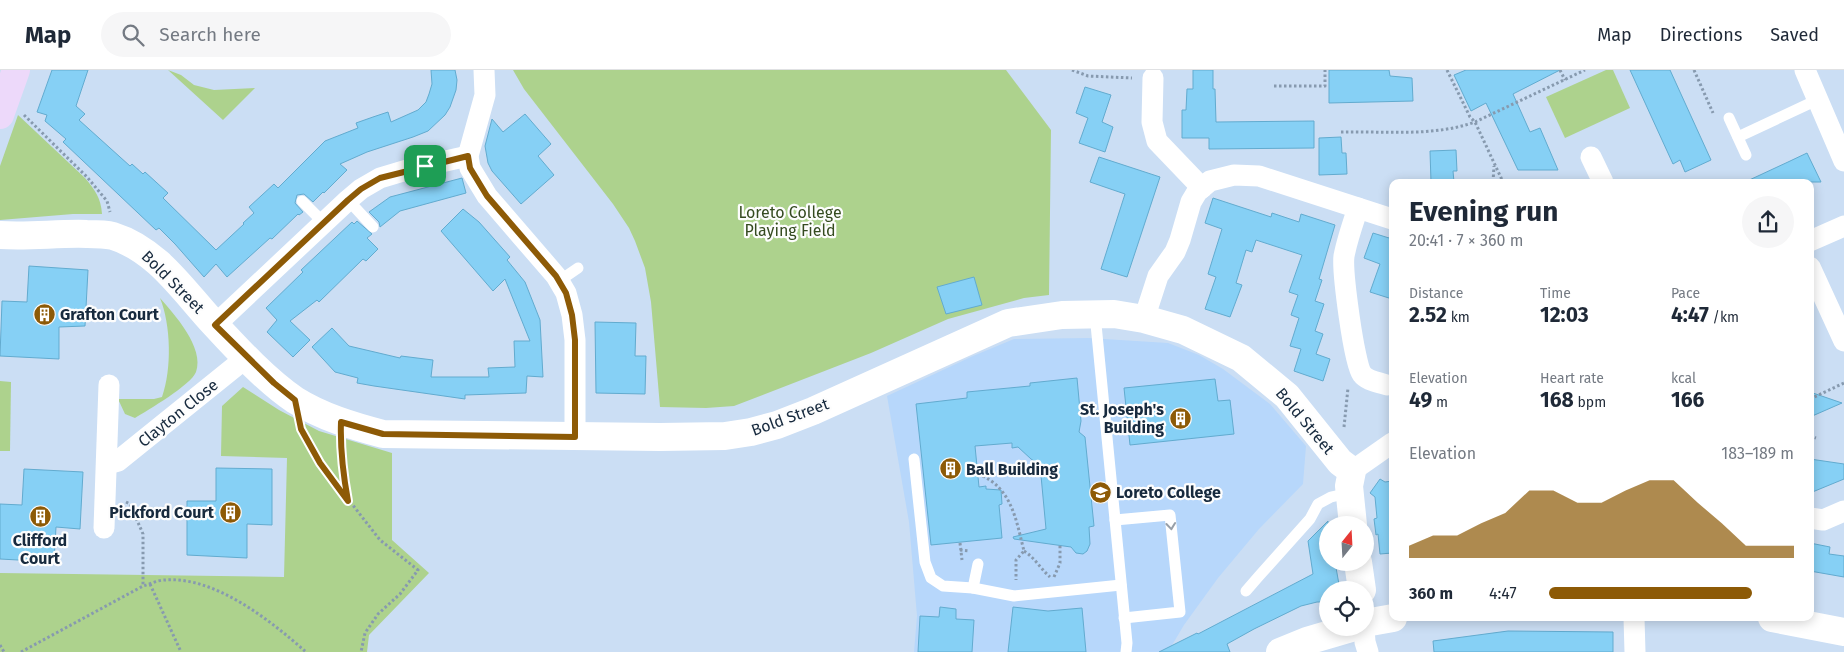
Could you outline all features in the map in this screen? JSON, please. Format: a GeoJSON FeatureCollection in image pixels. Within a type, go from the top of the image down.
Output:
{"type":"FeatureCollection","features":[{"type":"Feature","properties":{"kind":"main road"},"geometry":{"type":"LineString","coordinates":[[3,106],[16,70]]}},
{"type":"Feature","properties":{"kind":"street"},"geometry":{"type":"LineString","coordinates":[[484,70],[484,95],[468,156],[470,168],[487,196],[559,281],[570,304],[575,340],[575,437]]}},
{"type":"Feature","properties":{"kind":"street"},"geometry":{"type":"LineString","coordinates":[[1805,70],[1844,161]]}},
{"type":"Feature","properties":{"kind":"street"},"geometry":{"type":"LineString","coordinates":[[1153,78],[1152,122],[1158,141],[1202,188]]}},
{"type":"Feature","properties":{"kind":"street"},"geometry":{"type":"LineString","coordinates":[[215,325],[361,189],[380,178],[468,156]]}},
{"type":"Feature","properties":{"kind":"street"},"geometry":{"type":"LineString","coordinates":[[1591,157],[1602,179]]}},
{"type":"Feature","properties":{"kind":"street"},"geometry":{"type":"LineString","coordinates":[[1144,318],[1158,276],[1178,245],[1183,233],[1188,208],[1194,196],[1210,181],[1234,175],[1254,176],[1273,180],[1389,218]]}},
{"type":"Feature","properties":{"kind":"street"},"geometry":{"type":"LineString","coordinates":[[1358,208],[1344,257],[1344,275],[1356,317],[1359,368],[1362,375],[1387,385]]}},
{"type":"Feature","properties":{"kind":"street"},"geometry":{"type":"LineString","coordinates":[[1814,240],[1844,226]]}},
{"type":"Feature","properties":{"kind":"street","name":"Bold Street"},"geometry":{"type":"LineString","coordinates":[[0,235],[67,233],[112,236],[142,249],[159,262],[215,325],[247,357],[295,400],[341,422],[383,434],[575,437],[724,436],[751,432],[777,425],[813,411],[1008,322],[1048,316],[1095,314],[1144,318],[1183,330],[1241,358],[1287,396],[1340,462],[1351,482]]}},
{"type":"Feature","properties":{"kind":"street"},"geometry":{"type":"LineString","coordinates":[[1814,275],[1844,341]]}},
{"type":"Feature","properties":{"kind":"street","name":"Clayton Close"},"geometry":{"type":"LineString","coordinates":[[106,464],[118,461],[247,357]]}},
{"type":"Feature","properties":{"kind":"street"},"geometry":{"type":"LineString","coordinates":[[104,528],[109,385]]}},
{"type":"Feature","properties":{"kind":"street"},"geometry":{"type":"LineString","coordinates":[[1353,516],[1351,482],[1389,446]]}},
{"type":"Feature","properties":{"kind":"street"},"geometry":{"type":"LineString","coordinates":[[1814,519],[1823,520],[1844,511]]}},
{"type":"Feature","properties":{"kind":"street"},"geometry":{"type":"LineString","coordinates":[[1374,621],[1389,619]]}},
{"type":"Feature","properties":{"kind":"street"},"geometry":{"type":"LineString","coordinates":[[1634,621],[1635,652]]}},
{"type":"Feature","properties":{"kind":"street"},"geometry":{"type":"LineString","coordinates":[[1787,621],[1844,632]]}},
{"type":"Feature","properties":{"kind":"street"},"geometry":{"type":"LineString","coordinates":[[1280,652],[1323,636]]}},
{"type":"Feature","properties":{"kind":"street"},"geometry":{"type":"LineString","coordinates":[[1365,636],[1368,652]]}},
{"type":"Feature","properties":{"kind":"lane"},"geometry":{"type":"LineString","coordinates":[[1738,137],[1817,100]]}},
{"type":"Feature","properties":{"kind":"lane"},"geometry":{"type":"LineString","coordinates":[[1729,118],[1746,155]]}},
{"type":"Feature","properties":{"kind":"lane"},"geometry":{"type":"LineString","coordinates":[[348,200],[373,228]]}},
{"type":"Feature","properties":{"kind":"lane"},"geometry":{"type":"LineString","coordinates":[[302,201],[324,223]]}},
{"type":"Feature","properties":{"kind":"lane"},"geometry":{"type":"LineString","coordinates":[[559,281],[578,268]]}},
{"type":"Feature","properties":{"kind":"lane"},"geometry":{"type":"LineString","coordinates":[[1095,314],[1126,652]]}},
{"type":"Feature","properties":{"kind":"lane"},"geometry":{"type":"LineString","coordinates":[[914,459],[925,562],[931,578],[943,586],[973,588],[1014,596],[1121,585]]}},
{"type":"Feature","properties":{"kind":"lane"},"geometry":{"type":"LineString","coordinates":[[1246,591],[1310,519],[1318,504],[1351,482]]}},
{"type":"Feature","properties":{"kind":"lane"},"geometry":{"type":"LineString","coordinates":[[1115,520],[1170,515],[1180,612],[1124,618]]}},
{"type":"Feature","properties":{"kind":"lane"},"geometry":{"type":"LineString","coordinates":[[973,588],[978,564]]}},
{"type":"Feature","properties":{"kind":"path"},"geometry":{"type":"LineString","coordinates":[[1072,70],[1088,76],[1153,78]]}},
{"type":"Feature","properties":{"kind":"path"},"geometry":{"type":"LineString","coordinates":[[1274,86],[1325,86],[1325,70]]}},
{"type":"Feature","properties":{"kind":"path"},"geometry":{"type":"LineString","coordinates":[[1447,70],[1470,117],[1475,122],[1502,179]]}},
{"type":"Feature","properties":{"kind":"path"},"geometry":{"type":"LineString","coordinates":[[1560,70],[1564,80]]}},
{"type":"Feature","properties":{"kind":"path"},"geometry":{"type":"LineString","coordinates":[[1341,132],[1421,131],[1462,126],[1475,122],[1585,70]]}},
{"type":"Feature","properties":{"kind":"path"},"geometry":{"type":"LineString","coordinates":[[3,106],[87,177],[108,201],[112,236]]}},
{"type":"Feature","properties":{"kind":"path"},"geometry":{"type":"LineString","coordinates":[[1493,179],[1494,164]]}},
{"type":"Feature","properties":{"kind":"path"},"geometry":{"type":"LineString","coordinates":[[1327,447],[1343,429],[1348,388],[1359,368]]}},
{"type":"Feature","properties":{"kind":"path"},"geometry":{"type":"LineString","coordinates":[[1814,397],[1844,383]]}},
{"type":"Feature","properties":{"kind":"path"},"geometry":{"type":"LineString","coordinates":[[295,400],[301,429],[320,463],[380,540],[418,570],[400,594],[378,614],[365,633],[361,652]]}},
{"type":"Feature","properties":{"kind":"path"},"geometry":{"type":"LineString","coordinates":[[341,422],[340,445],[348,501]]}},
{"type":"Feature","properties":{"kind":"path"},"geometry":{"type":"LineString","coordinates":[[978,474],[991,479],[1007,497],[1024,551],[1034,558],[1041,569],[1052,579],[1060,563],[1060,545]]}},
{"type":"Feature","properties":{"kind":"path"},"geometry":{"type":"LineString","coordinates":[[106,492],[130,504],[143,534],[143,586]]}},
{"type":"Feature","properties":{"kind":"path"},"geometry":{"type":"LineString","coordinates":[[960,543],[962,564]]}},
{"type":"Feature","properties":{"kind":"path"},"geometry":{"type":"LineString","coordinates":[[1014,596],[1016,560],[1024,551]]}},
{"type":"Feature","properties":{"kind":"path"},"geometry":{"type":"LineString","coordinates":[[21,652],[143,586],[164,580],[178,580],[198,584],[218,591],[246,606],[282,631],[306,652]]}},
{"type":"Feature","properties":{"kind":"path"},"geometry":{"type":"LineString","coordinates":[[150,584],[181,652]]}},
{"type":"Feature","properties":{"kind":"path"},"geometry":{"type":"LineString","coordinates":[[0,645],[4,652]]}},
{"type":"Feature","properties":{"kind":"shaded area","name":"Loreto College"},"geometry":{"type":"Polygon","coordinates":[[[1088,338],[1168,343],[1199,355],[1223,369],[1270,404],[1306,446],[1303,484],[1259,529],[1218,578],[1184,625],[1168,652],[914,652],[917,616],[909,522],[887,396],[1014,339],[1088,338]]]}},
{"type":"Feature","properties":{"kind":"green space"},"geometry":{"type":"Polygon","coordinates":[[[168,70],[181,75],[194,85],[214,90],[255,88],[223,120],[168,70]]]}},
{"type":"Feature","properties":{"kind":"green space","name":"Loreto College Playing Field"},"geometry":{"type":"Polygon","coordinates":[[[513,70],[1006,70],[1051,130],[1049,295],[1024,298],[948,319],[871,353],[734,406],[706,408],[660,407],[651,302],[645,268],[635,241],[613,204],[524,89],[513,70]]]}},
{"type":"Feature","properties":{"kind":"green space"},"geometry":{"type":"Polygon","coordinates":[[[1606,70],[1613,70],[1630,108],[1565,138],[1546,97],[1606,70]]]}},
{"type":"Feature","properties":{"kind":"green space"},"geometry":{"type":"Polygon","coordinates":[[[18,115],[92,186],[100,203],[102,214],[73,214],[0,220],[0,166],[18,115]]]}},
{"type":"Feature","properties":{"kind":"green space"},"geometry":{"type":"Polygon","coordinates":[[[160,298],[187,332],[198,363],[196,372],[186,384],[135,418],[125,414],[118,399],[154,399],[162,397],[165,386],[169,347],[164,309],[160,298]]]}},
{"type":"Feature","properties":{"kind":"green space"},"geometry":{"type":"Polygon","coordinates":[[[0,381],[11,382],[10,451],[0,451],[0,381]]]}},
{"type":"Feature","properties":{"kind":"green space"},"geometry":{"type":"Polygon","coordinates":[[[243,387],[279,410],[319,431],[392,453],[392,540],[429,573],[369,635],[367,652],[0,652],[0,573],[284,577],[287,458],[221,456],[222,406],[243,387]]]}},
{"type":"Feature","properties":{"kind":"building"},"geometry":{"type":"Polygon","coordinates":[[[52,70],[88,70],[76,106],[85,114],[79,120],[130,166],[132,164],[143,174],[145,172],[168,193],[163,198],[216,250],[254,213],[249,207],[274,184],[278,188],[325,141],[358,128],[356,123],[388,112],[391,122],[418,110],[426,102],[429,94],[432,84],[431,70],[455,70],[457,80],[456,90],[450,107],[445,115],[428,131],[367,152],[340,164],[347,170],[313,202],[304,194],[297,195],[295,203],[303,212],[298,214],[227,277],[216,264],[204,277],[159,228],[156,230],[63,142],[66,139],[45,121],[47,115],[37,112],[52,70]]]}},
{"type":"Feature","properties":{"kind":"building"},"geometry":{"type":"Polygon","coordinates":[[[1193,70],[1213,70],[1216,122],[1314,121],[1314,148],[1209,149],[1209,138],[1182,138],[1182,110],[1186,110],[1187,89],[1193,89],[1193,70]]]}},
{"type":"Feature","properties":{"kind":"building"},"geometry":{"type":"Polygon","coordinates":[[[1329,70],[1389,70],[1390,76],[1412,78],[1413,101],[1329,103],[1329,70]]]}},
{"type":"Feature","properties":{"kind":"building"},"geometry":{"type":"Polygon","coordinates":[[[1466,70],[1560,70],[1513,94],[1530,132],[1540,128],[1558,170],[1518,170],[1486,103],[1471,111],[1454,75],[1466,70]]]}},
{"type":"Feature","properties":{"kind":"building"},"geometry":{"type":"Polygon","coordinates":[[[1630,70],[1670,70],[1711,160],[1685,172],[1680,160],[1673,164],[1630,70]]]}},
{"type":"Feature","properties":{"kind":"building"},"geometry":{"type":"Polygon","coordinates":[[[1085,87],[1111,95],[1102,122],[1113,127],[1105,152],[1079,143],[1088,118],[1076,113],[1085,87]]]}},
{"type":"Feature","properties":{"kind":"building"},"geometry":{"type":"Polygon","coordinates":[[[525,114],[551,144],[538,156],[554,175],[521,204],[492,171],[488,163],[485,146],[492,119],[503,132],[525,114]]]}},
{"type":"Feature","properties":{"kind":"building"},"geometry":{"type":"Polygon","coordinates":[[[1341,137],[1342,153],[1346,153],[1347,174],[1319,175],[1319,138],[1341,137]]]}},
{"type":"Feature","properties":{"kind":"building"},"geometry":{"type":"Polygon","coordinates":[[[1456,150],[1457,171],[1453,171],[1454,179],[1431,179],[1430,151],[1456,150]]]}},
{"type":"Feature","properties":{"kind":"building"},"geometry":{"type":"Polygon","coordinates":[[[1807,153],[1821,182],[1814,182],[1814,179],[1751,179],[1807,153]]]}},
{"type":"Feature","properties":{"kind":"building"},"geometry":{"type":"Polygon","coordinates":[[[1099,157],[1160,177],[1127,277],[1101,269],[1125,194],[1090,182],[1099,157]]]}},
{"type":"Feature","properties":{"kind":"building"},"geometry":{"type":"Polygon","coordinates":[[[462,178],[466,193],[400,211],[380,227],[379,222],[369,212],[390,197],[462,178]]]}},
{"type":"Feature","properties":{"kind":"building"},"geometry":{"type":"Polygon","coordinates":[[[1213,198],[1271,217],[1272,213],[1299,222],[1301,214],[1335,225],[1319,279],[1322,280],[1315,301],[1324,304],[1315,331],[1323,334],[1316,354],[1330,359],[1323,381],[1294,371],[1301,349],[1290,346],[1299,318],[1291,315],[1298,295],[1289,292],[1302,255],[1256,240],[1252,252],[1246,250],[1236,283],[1242,285],[1230,317],[1205,309],[1216,277],[1208,274],[1222,229],[1205,223],[1213,198]]]}},
{"type":"Feature","properties":{"kind":"building"},"geometry":{"type":"Polygon","coordinates":[[[463,209],[479,222],[510,257],[507,260],[525,282],[540,320],[543,377],[527,376],[526,393],[465,395],[465,399],[357,383],[358,378],[335,372],[312,347],[332,328],[349,346],[400,358],[401,356],[433,360],[431,377],[489,377],[488,368],[515,367],[514,341],[530,341],[505,279],[493,291],[441,231],[463,209]]]}},
{"type":"Feature","properties":{"kind":"building"},"geometry":{"type":"Polygon","coordinates":[[[357,221],[372,234],[367,238],[378,249],[366,261],[363,259],[319,302],[317,300],[290,321],[310,340],[293,357],[267,332],[277,320],[266,308],[303,272],[301,270],[352,222],[354,224],[357,221]]]}},
{"type":"Feature","properties":{"kind":"building"},"geometry":{"type":"Polygon","coordinates":[[[1373,233],[1389,238],[1389,298],[1370,292],[1380,264],[1364,258],[1373,233]]]}},
{"type":"Feature","properties":{"kind":"building","name":"Grafton Court"},"geometry":{"type":"Polygon","coordinates":[[[29,266],[88,270],[85,326],[59,327],[59,359],[0,356],[2,301],[27,302],[29,266]]]}},
{"type":"Feature","properties":{"kind":"building"},"geometry":{"type":"Polygon","coordinates":[[[974,277],[982,305],[946,314],[937,287],[974,277]]]}},
{"type":"Feature","properties":{"kind":"building"},"geometry":{"type":"Polygon","coordinates":[[[595,322],[636,323],[635,356],[646,356],[645,394],[596,393],[595,322]]]}},
{"type":"Feature","properties":{"kind":"building","name":"Ball Building"},"geometry":{"type":"Polygon","coordinates":[[[1077,378],[1081,421],[1079,432],[1085,437],[1094,526],[1089,527],[1090,544],[1087,551],[1083,554],[1076,553],[1071,547],[1014,539],[1013,537],[1046,529],[1040,465],[1018,447],[1012,448],[1012,443],[975,446],[979,487],[986,486],[986,489],[1001,490],[1002,504],[999,505],[1002,538],[931,545],[916,404],[967,398],[967,392],[1030,386],[1030,383],[1077,378]]]}},
{"type":"Feature","properties":{"kind":"building","name":"St. Joseph's Building"},"geometry":{"type":"Polygon","coordinates":[[[1215,379],[1218,401],[1230,400],[1234,434],[1130,445],[1124,388],[1215,379]]]}},
{"type":"Feature","properties":{"kind":"building"},"geometry":{"type":"Polygon","coordinates":[[[1814,393],[1842,403],[1814,415],[1814,393]]]}},
{"type":"Feature","properties":{"kind":"building"},"geometry":{"type":"Polygon","coordinates":[[[1814,460],[1844,464],[1844,479],[1814,491],[1814,460]]]}},
{"type":"Feature","properties":{"kind":"building","name":"Pickford Court"},"geometry":{"type":"Polygon","coordinates":[[[216,468],[272,469],[272,525],[247,524],[247,558],[187,555],[187,501],[216,501],[216,468]]]}},
{"type":"Feature","properties":{"kind":"building","name":"Clifford Court"},"geometry":{"type":"Polygon","coordinates":[[[24,469],[83,472],[80,529],[56,527],[54,562],[0,559],[0,504],[22,505],[24,469]]]}},
{"type":"Feature","properties":{"kind":"building"},"geometry":{"type":"Polygon","coordinates":[[[1380,479],[1385,482],[1389,481],[1389,553],[1380,554],[1374,519],[1377,518],[1375,497],[1370,493],[1380,479]]]}},
{"type":"Feature","properties":{"kind":"building"},"geometry":{"type":"Polygon","coordinates":[[[1319,530],[1319,571],[1337,571],[1338,581],[1319,581],[1319,602],[1301,606],[1227,644],[1230,652],[1159,652],[1198,634],[1313,574],[1308,541],[1319,530]]]}},
{"type":"Feature","properties":{"kind":"building"},"geometry":{"type":"Polygon","coordinates":[[[1814,544],[1830,547],[1829,554],[1844,556],[1844,577],[1814,572],[1814,544]]]}},
{"type":"Feature","properties":{"kind":"building"},"geometry":{"type":"Polygon","coordinates":[[[940,607],[956,609],[956,619],[974,620],[972,652],[918,652],[920,616],[939,617],[940,607]]]}},
{"type":"Feature","properties":{"kind":"building"},"geometry":{"type":"Polygon","coordinates":[[[1013,607],[1048,611],[1082,608],[1086,652],[1008,652],[1013,607]]]}},
{"type":"Feature","properties":{"kind":"building"},"geometry":{"type":"Polygon","coordinates":[[[1508,631],[1613,632],[1613,652],[1434,652],[1433,641],[1508,631]]]}},
{"type":"Feature","properties":{"kind":"place","name":"Grafton Court"},"geometry":{"type":"Point","coordinates":[44,314]}},
{"type":"Feature","properties":{"kind":"place","name":"St. Joseph's Building"},"geometry":{"type":"Point","coordinates":[1180,418]}},
{"type":"Feature","properties":{"kind":"place","name":"Ball Building"},"geometry":{"type":"Point","coordinates":[950,469]}},
{"type":"Feature","properties":{"kind":"place","name":"Loreto College"},"geometry":{"type":"Point","coordinates":[1100,492]}},
{"type":"Feature","properties":{"kind":"place","name":"Pickford Court"},"geometry":{"type":"Point","coordinates":[230,512]}},
{"type":"Feature","properties":{"kind":"place","name":"Clifford Court"},"geometry":{"type":"Point","coordinates":[40,516]}},
{"type":"Feature","properties":{"kind":"route"},"geometry":{"type":"LineString","coordinates":[[468,156],[470,168],[487,196],[562,285],[570,304],[575,340],[575,437],[383,434],[341,422],[340,445],[348,501],[320,463],[301,429],[295,400],[274,383],[215,325],[361,189],[380,178],[425,166],[468,156]]}}]}
